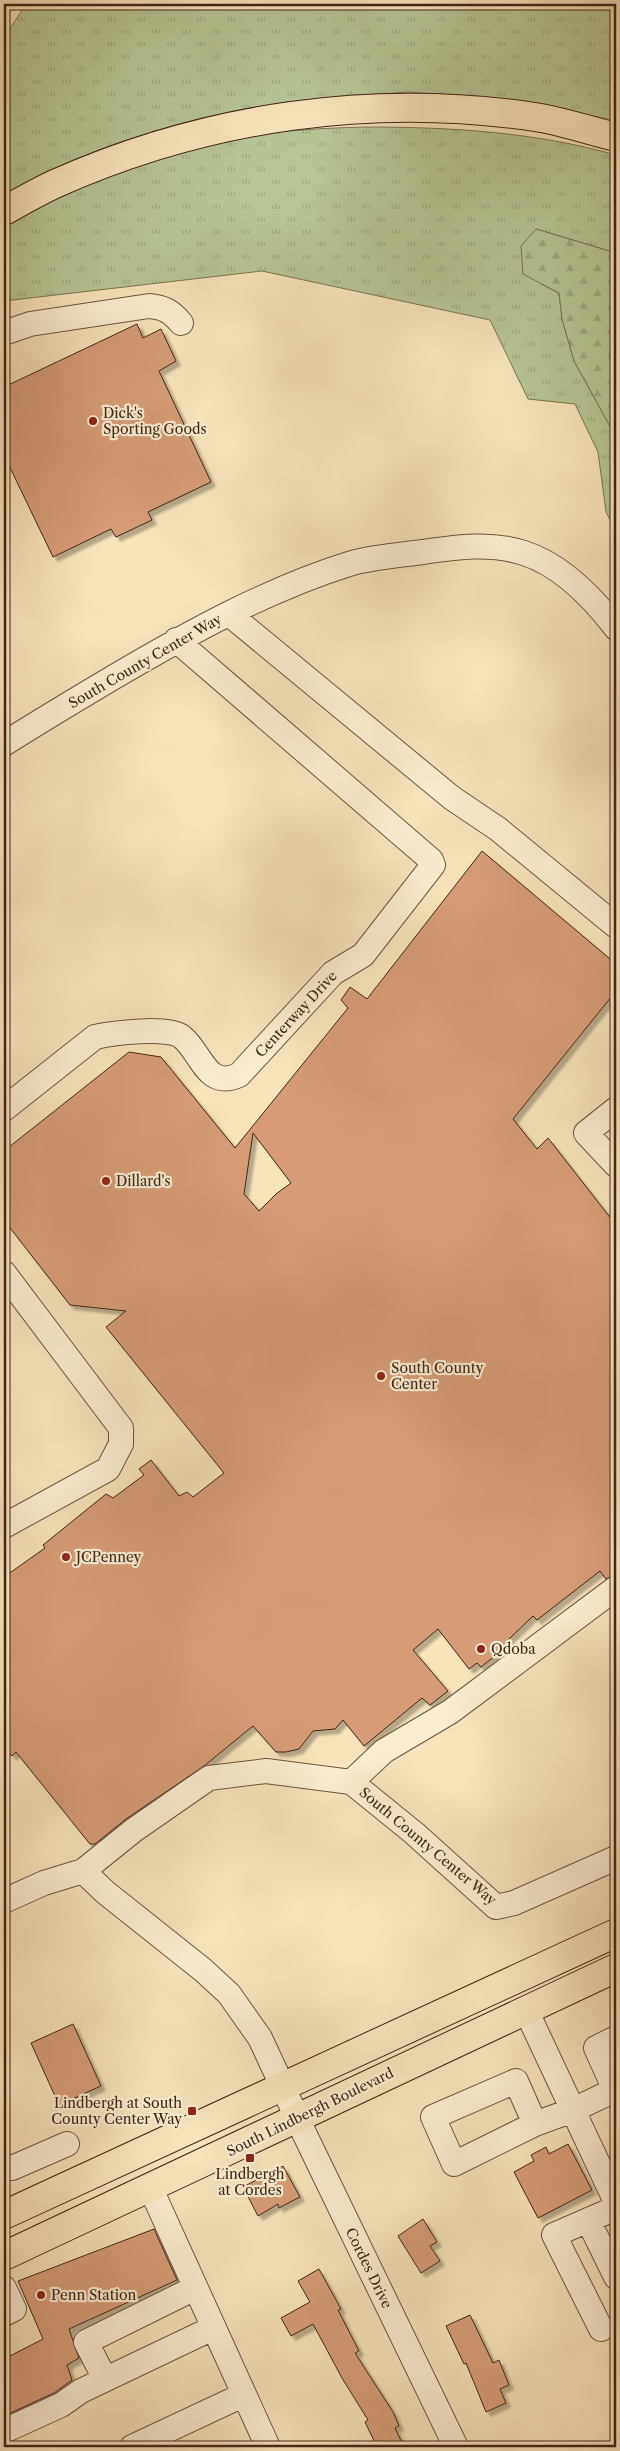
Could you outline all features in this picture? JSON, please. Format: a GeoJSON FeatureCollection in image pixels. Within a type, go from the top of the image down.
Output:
{"type":"FeatureCollection","features":[{"type":"Feature","properties":{"kind":"main road"},"geometry":{"type":"LineString","coordinates":[[4,211],[57,183],[136,152],[225,128],[289,115],[364,107],[460,109],[537,118],[616,137]]}},
{"type":"Feature","properties":{"kind":"main road"},"geometry":{"type":"LineString","coordinates":[[4,2215],[616,1933]]}},
{"type":"Feature","properties":{"kind":"main road","name":"South Lindbergh Boulevard"},"geometry":{"type":"LineString","coordinates":[[4,2256],[616,1968]]}},
{"type":"Feature","properties":{"kind":"street"},"geometry":{"type":"LineString","coordinates":[[4,333],[30,324],[149,306],[162,307],[174,314],[181,323]]}},
{"type":"Feature","properties":{"kind":"street","name":"South County Center Way"},"geometry":{"type":"LineString","coordinates":[[4,744],[176,640],[302,581],[354,563],[455,547],[501,547],[526,554],[568,577],[600,608],[616,628]]}},
{"type":"Feature","properties":{"kind":"street"},"geometry":{"type":"LineString","coordinates":[[229,614],[452,798],[498,829],[616,926]]}},
{"type":"Feature","properties":{"kind":"street","name":"Centerway Drive"},"geometry":{"type":"LineString","coordinates":[[4,1110],[95,1037],[112,1033],[170,1032],[182,1036],[204,1065],[219,1079],[227,1080],[239,1074],[333,972],[364,955],[433,865],[431,860],[176,640]]}},
{"type":"Feature","properties":{"kind":"street"},"geometry":{"type":"LineString","coordinates":[[616,1109],[586,1133],[616,1165]]}},
{"type":"Feature","properties":{"kind":"street"},"geometry":{"type":"LineString","coordinates":[[4,1273],[121,1428],[121,1439],[108,1469],[4,1526]]}},
{"type":"Feature","properties":{"kind":"street"},"geometry":{"type":"LineString","coordinates":[[351,1782],[384,1751],[450,1712],[616,1588]]}},
{"type":"Feature","properties":{"kind":"street","name":"South County Center Way"},"geometry":{"type":"LineString","coordinates":[[4,1902],[44,1883],[83,1871],[134,1830],[209,1778],[266,1771],[351,1782],[414,1833],[496,1906],[514,1903],[616,1858]]}},
{"type":"Feature","properties":{"kind":"street"},"geometry":{"type":"LineString","coordinates":[[83,1871],[105,1892],[203,1970],[229,1994],[260,2038],[283,2088]]}},
{"type":"Feature","properties":{"kind":"street"},"geometry":{"type":"LineString","coordinates":[[526,2010],[616,2202]]}},
{"type":"Feature","properties":{"kind":"street"},"geometry":{"type":"LineString","coordinates":[[535,2124],[616,2092],[596,2048],[616,2038]]}},
{"type":"Feature","properties":{"kind":"street","name":"Cordes Drive"},"geometry":{"type":"LineString","coordinates":[[283,2088],[456,2447]]}},
{"type":"Feature","properties":{"kind":"street"},"geometry":{"type":"LineString","coordinates":[[12,2168],[67,2144]]}},
{"type":"Feature","properties":{"kind":"street"},"geometry":{"type":"LineString","coordinates":[[150,2187],[268,2447]]}},
{"type":"Feature","properties":{"kind":"street"},"geometry":{"type":"LineString","coordinates":[[601,2329],[554,2235],[616,2208]]}},
{"type":"Feature","properties":{"kind":"street"},"geometry":{"type":"LineString","coordinates":[[588,2220],[616,2278]]}},
{"type":"Feature","properties":{"kind":"street"},"geometry":{"type":"LineString","coordinates":[[4,2288],[14,2309],[4,2314]]}},
{"type":"Feature","properties":{"kind":"street"},"geometry":{"type":"LineString","coordinates":[[105,2379],[86,2342],[195,2288]]}},
{"type":"Feature","properties":{"kind":"street"},"geometry":{"type":"LineString","coordinates":[[4,2431],[61,2405],[80,2391],[213,2328]]}},
{"type":"Feature","properties":{"kind":"street"},"geometry":{"type":"LineString","coordinates":[[132,2447],[243,2395]]}},
{"type":"Feature","properties":{"kind":"green space"},"geometry":{"type":"Polygon","coordinates":[[[26,4],[612,4],[616,8],[616,121],[549,106],[476,97],[409,92],[288,102],[217,116],[4,196],[4,38],[26,4]]]}},
{"type":"Feature","properties":{"kind":"green space"},"geometry":{"type":"Polygon","coordinates":[[[366,127],[492,132],[555,141],[616,155],[616,253],[536,229],[541,284],[559,293],[562,319],[574,361],[616,437],[616,532],[606,512],[598,452],[575,404],[528,399],[490,320],[262,271],[4,301],[4,224],[27,211],[75,189],[150,161],[240,137],[291,131],[366,127]]]}},
{"type":"Feature","properties":{"kind":"green space"},"geometry":{"type":"Polygon","coordinates":[[[536,229],[616,253],[616,437],[574,361],[562,319],[559,293],[523,274],[521,246],[536,229]]]}},
{"type":"Feature","properties":{"kind":"building","name":"Dick's Sporting Goods"},"geometry":{"type":"Polygon","coordinates":[[[137,324],[143,338],[161,329],[176,361],[159,371],[211,482],[148,512],[152,520],[116,537],[111,529],[53,557],[4,455],[4,387],[137,324]]]}},
{"type":"Feature","properties":{"kind":"building","name":"South County Center"},"geometry":{"type":"Polygon","coordinates":[[[482,851],[616,964],[616,991],[513,1119],[537,1149],[548,1138],[616,1225],[616,1574],[606,1579],[600,1571],[537,1620],[533,1616],[508,1640],[510,1644],[481,1667],[477,1663],[469,1669],[438,1629],[413,1650],[448,1691],[430,1705],[422,1698],[364,1746],[343,1720],[335,1729],[313,1731],[299,1749],[286,1752],[276,1752],[253,1726],[204,1766],[126,1819],[95,1844],[90,1844],[16,1752],[12,1756],[4,1745],[4,1577],[45,1548],[43,1545],[106,1494],[113,1498],[144,1475],[139,1469],[151,1460],[179,1496],[187,1492],[193,1497],[224,1473],[106,1327],[126,1311],[70,1305],[4,1220],[4,1151],[129,1052],[161,1057],[235,1148],[348,1008],[341,1000],[350,987],[367,999],[482,851]],[[253,1133],[244,1194],[259,1211],[276,1194],[291,1183],[253,1133]]]}},
{"type":"Feature","properties":{"kind":"building"},"geometry":{"type":"Polygon","coordinates":[[[73,2024],[101,2086],[59,2105],[31,2043],[73,2024]]]}},
{"type":"Feature","properties":{"kind":"building"},"geometry":{"type":"Polygon","coordinates":[[[568,2144],[592,2190],[538,2218],[514,2172],[534,2161],[531,2155],[546,2147],[549,2154],[568,2144]]]}},
{"type":"Feature","properties":{"kind":"building"},"geometry":{"type":"Polygon","coordinates":[[[283,2166],[300,2197],[279,2208],[278,2204],[258,2216],[243,2187],[283,2166]]]}},
{"type":"Feature","properties":{"kind":"building"},"geometry":{"type":"Polygon","coordinates":[[[423,2219],[437,2242],[430,2246],[440,2261],[421,2273],[398,2236],[423,2219]]]}},
{"type":"Feature","properties":{"kind":"building"},"geometry":{"type":"Polygon","coordinates":[[[154,2229],[177,2280],[69,2329],[79,2358],[67,2365],[72,2380],[54,2393],[4,2416],[4,2359],[43,2339],[18,2281],[154,2229]]]}},
{"type":"Feature","properties":{"kind":"building"},"geometry":{"type":"Polygon","coordinates":[[[319,2269],[341,2309],[338,2310],[359,2351],[355,2353],[393,2412],[399,2426],[395,2428],[404,2447],[377,2447],[365,2422],[368,2420],[342,2378],[313,2324],[291,2336],[281,2318],[310,2302],[298,2281],[319,2269]]]}},
{"type":"Feature","properties":{"kind":"building"},"geometry":{"type":"Polygon","coordinates":[[[470,2315],[493,2363],[499,2360],[509,2385],[500,2389],[506,2403],[486,2412],[466,2363],[464,2364],[446,2326],[470,2315]]]}},
{"type":"Feature","properties":{"kind":"place","name":"Dick's Sporting Goods"},"geometry":{"type":"Point","coordinates":[93,421]}},
{"type":"Feature","properties":{"kind":"place","name":"Dillard's"},"geometry":{"type":"Point","coordinates":[106,1181]}},
{"type":"Feature","properties":{"kind":"place","name":"South County Center"},"geometry":{"type":"Point","coordinates":[381,1376]}},
{"type":"Feature","properties":{"kind":"place","name":"JCPenney"},"geometry":{"type":"Point","coordinates":[66,1557]}},
{"type":"Feature","properties":{"kind":"place","name":"Qdoba"},"geometry":{"type":"Point","coordinates":[481,1649]}},
{"type":"Feature","properties":{"kind":"place","name":"Lindbergh at South County Center Way"},"geometry":{"type":"Point","coordinates":[192,2111]}},
{"type":"Feature","properties":{"kind":"place","name":"Lindbergh at Cordes"},"geometry":{"type":"Point","coordinates":[250,2158]}},
{"type":"Feature","properties":{"kind":"place","name":"Penn Station"},"geometry":{"type":"Point","coordinates":[41,2295]}}]}
